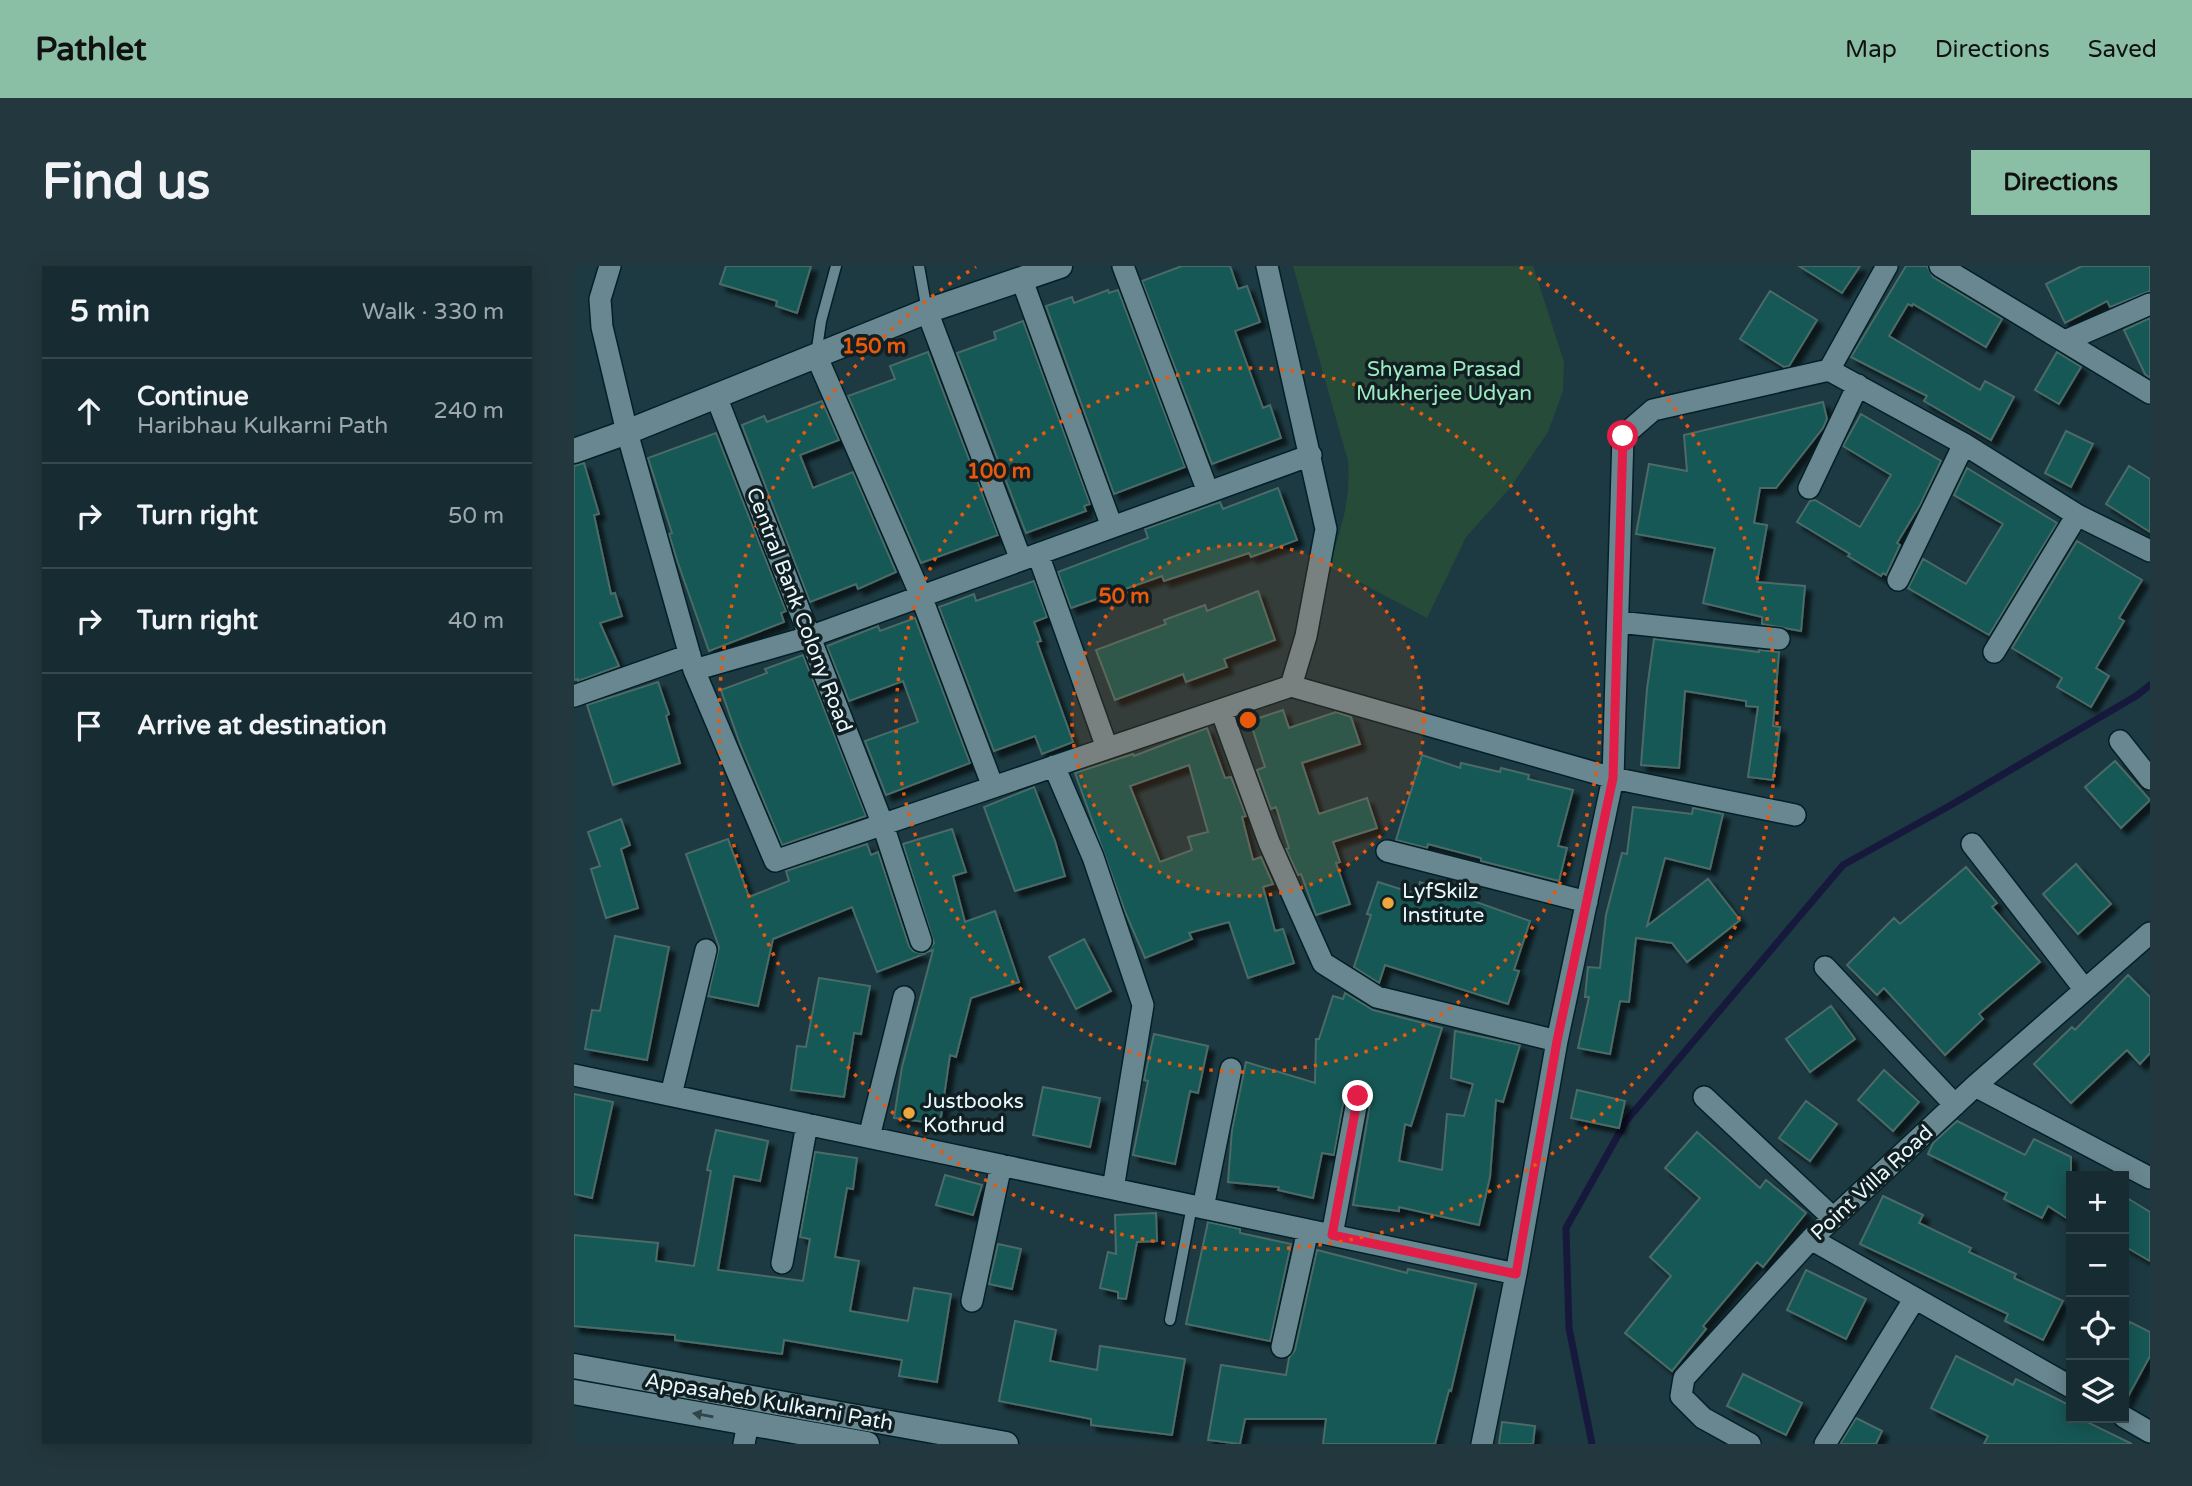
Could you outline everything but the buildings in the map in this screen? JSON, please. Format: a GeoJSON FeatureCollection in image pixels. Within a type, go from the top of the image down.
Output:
{"type":"FeatureCollection","features":[{"type":"Feature","properties":{"kind":"street"},"geometry":{"type":"LineString","coordinates":[[610,266],[600,299],[602,327],[626,432],[692,662],[775,861],[1291,686],[1613,778],[1794,815]]}},
{"type":"Feature","properties":{"kind":"street"},"geometry":{"type":"LineString","coordinates":[[574,451],[927,310],[1060,266]]}},
{"type":"Feature","properties":{"kind":"street"},"geometry":{"type":"LineString","coordinates":[[1124,266],[1208,492]]}},
{"type":"Feature","properties":{"kind":"street"},"geometry":{"type":"LineString","coordinates":[[1267,266],[1326,529],[1306,636],[1291,686]]}},
{"type":"Feature","properties":{"kind":"street"},"geometry":{"type":"LineString","coordinates":[[1829,370],[1887,266]]}},
{"type":"Feature","properties":{"kind":"street"},"geometry":{"type":"LineString","coordinates":[[1940,266],[2150,393]]}},
{"type":"Feature","properties":{"kind":"street"},"geometry":{"type":"LineString","coordinates":[[1022,280],[1112,527]]}},
{"type":"Feature","properties":{"kind":"street"},"geometry":{"type":"LineString","coordinates":[[2065,341],[2150,304]]}},
{"type":"Feature","properties":{"kind":"street"},"geometry":{"type":"LineString","coordinates":[[927,310],[1107,748]]}},
{"type":"Feature","properties":{"kind":"street"},"geometry":{"type":"LineString","coordinates":[[816,355],[921,596],[993,787]]}},
{"type":"Feature","properties":{"kind":"street"},"geometry":{"type":"LineString","coordinates":[[1482,1444],[1516,1274],[1557,1041],[1613,778],[1623,436],[1653,410],[1829,370],[1964,444],[2077,515],[2150,551]]}},
{"type":"Feature","properties":{"kind":"street"},"geometry":{"type":"LineString","coordinates":[[1809,488],[1857,386]]}},
{"type":"Feature","properties":{"kind":"street","name":"Central Bank Colony Road"},"geometry":{"type":"LineString","coordinates":[[716,396],[883,825],[920,941]]}},
{"type":"Feature","properties":{"kind":"street"},"geometry":{"type":"LineString","coordinates":[[1898,580],[1964,444]]}},
{"type":"Feature","properties":{"kind":"street"},"geometry":{"type":"LineString","coordinates":[[574,696],[692,662],[809,637],[1311,455]]}},
{"type":"Feature","properties":{"kind":"street"},"geometry":{"type":"LineString","coordinates":[[1994,652],[2077,515]]}},
{"type":"Feature","properties":{"kind":"street"},"geometry":{"type":"LineString","coordinates":[[1618,622],[1779,639]]}},
{"type":"Feature","properties":{"kind":"street"},"geometry":{"type":"LineString","coordinates":[[1221,710],[1269,842],[1323,963],[1377,997],[1557,1041]]}},
{"type":"Feature","properties":{"kind":"street"},"geometry":{"type":"LineString","coordinates":[[2120,741],[2150,779]]}},
{"type":"Feature","properties":{"kind":"street"},"geometry":{"type":"LineString","coordinates":[[1054,766],[1093,857],[1143,1005],[1114,1189]]}},
{"type":"Feature","properties":{"kind":"street"},"geometry":{"type":"LineString","coordinates":[[1972,844],[2085,990]]}},
{"type":"Feature","properties":{"kind":"street"},"geometry":{"type":"LineString","coordinates":[[1387,851],[1587,902]]}},
{"type":"Feature","properties":{"kind":"street","name":"Point Villa Road"},"geometry":{"type":"LineString","coordinates":[[1750,1444],[1703,1418],[1688,1404],[1681,1396],[1684,1378],[1811,1239],[1975,1086],[2150,933]]}},
{"type":"Feature","properties":{"kind":"street"},"geometry":{"type":"LineString","coordinates":[[671,1095],[706,950]]}},
{"type":"Feature","properties":{"kind":"street"},"geometry":{"type":"LineString","coordinates":[[1825,967],[1955,1105]]}},
{"type":"Feature","properties":{"kind":"street"},"geometry":{"type":"LineString","coordinates":[[869,1137],[904,998]]}},
{"type":"Feature","properties":{"kind":"street"},"geometry":{"type":"LineString","coordinates":[[1197,1207],[1231,1069]]}},
{"type":"Feature","properties":{"kind":"street"},"geometry":{"type":"LineString","coordinates":[[574,1074],[1516,1274]]}},
{"type":"Feature","properties":{"kind":"street"},"geometry":{"type":"LineString","coordinates":[[1975,1086],[2150,1178]]}},
{"type":"Feature","properties":{"kind":"street"},"geometry":{"type":"LineString","coordinates":[[1332,1235],[1358,1096]]}},
{"type":"Feature","properties":{"kind":"street"},"geometry":{"type":"LineString","coordinates":[[1704,1097],[1833,1218]]}},
{"type":"Feature","properties":{"kind":"street"},"geometry":{"type":"LineString","coordinates":[[782,1263],[807,1124]]}},
{"type":"Feature","properties":{"kind":"street"},"geometry":{"type":"LineString","coordinates":[[972,1301],[1001,1165]]}},
{"type":"Feature","properties":{"kind":"street"},"geometry":{"type":"LineString","coordinates":[[1282,1347],[1308,1230]]}},
{"type":"Feature","properties":{"kind":"street"},"geometry":{"type":"LineString","coordinates":[[1811,1239],[2066,1384]]}},
{"type":"Feature","properties":{"kind":"street"},"geometry":{"type":"LineString","coordinates":[[1825,1444],[1915,1298]]}},
{"type":"Feature","properties":{"kind":"street","name":"Appasaheb Kulkarni Path"},"geometry":{"type":"LineString","coordinates":[[574,1366],[921,1436],[1006,1444]]}},
{"type":"Feature","properties":{"kind":"street","name":"Appasaheb Kulkarni Path"},"geometry":{"type":"LineString","coordinates":[[574,1392],[746,1433],[867,1444]]}},
{"type":"Feature","properties":{"kind":"street"},"geometry":{"type":"LineString","coordinates":[[2129,1420],[2150,1432]]}},
{"type":"Feature","properties":{"kind":"lane"},"geometry":{"type":"LineString","coordinates":[[816,355],[821,321],[836,266]]}},
{"type":"Feature","properties":{"kind":"lane"},"geometry":{"type":"LineString","coordinates":[[919,266],[927,310]]}},
{"type":"Feature","properties":{"kind":"lane"},"geometry":{"type":"LineString","coordinates":[[1170,1321],[1197,1207]]}},
{"type":"Feature","properties":{"kind":"green space","name":"Shyama Prasad Mukherjee Udyan"},"geometry":{"type":"Polygon","coordinates":[[[1293,266],[1533,266],[1564,362],[1563,391],[1548,432],[1510,488],[1466,537],[1427,618],[1329,566],[1346,502],[1348,461],[1293,266]]]}},
{"type":"Feature","properties":{"kind":"waterway"},"geometry":{"type":"LineString","coordinates":[[1592,1444],[1569,1328],[1566,1228],[1626,1121],[1843,865],[1951,805],[2136,696],[2150,685]]}},
{"type":"Feature","properties":{"kind":"place","name":"LyfSkilz Institute"},"geometry":{"type":"Point","coordinates":[1388,903]}},
{"type":"Feature","properties":{"kind":"place","name":"Justbooks Kothrud"},"geometry":{"type":"Point","coordinates":[909,1113]}},
{"type":"Feature","properties":{"kind":"route"},"geometry":{"type":"LineString","coordinates":[[1358,1096],[1332,1235],[1516,1274],[1557,1041],[1613,778],[1623,436]]}}]}
